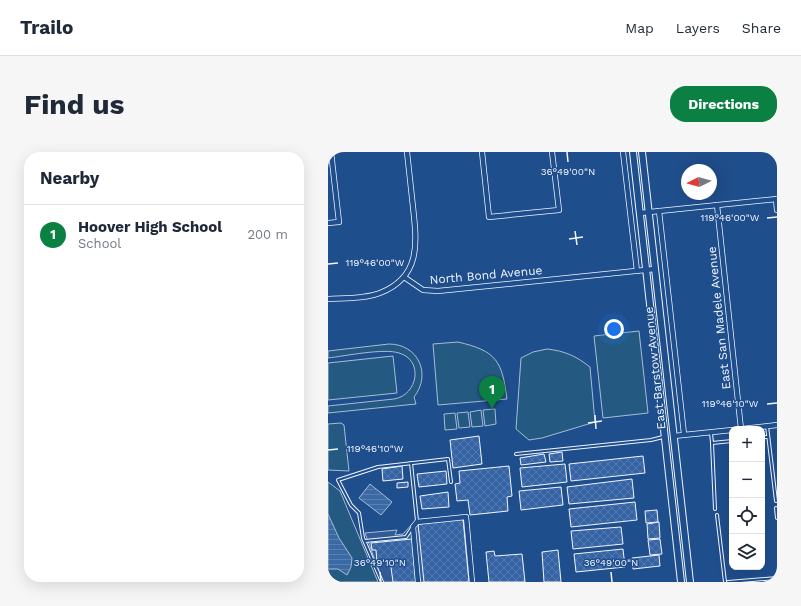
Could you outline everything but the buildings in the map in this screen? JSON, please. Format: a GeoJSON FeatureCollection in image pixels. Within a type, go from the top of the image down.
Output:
{"type":"FeatureCollection","features":[{"type":"Feature","properties":{"kind":"main road","name":"East Barstow Avenue"},"geometry":{"type":"LineString","coordinates":[[634,152],[681,582]]}},
{"type":"Feature","properties":{"kind":"main road","name":"East Barstow Avenue"},"geometry":{"type":"LineString","coordinates":[[642,152],[690,582]]}},
{"type":"Feature","properties":{"kind":"street"},"geometry":{"type":"LineString","coordinates":[[328,223],[340,222],[331,152]]}},
{"type":"Feature","properties":{"kind":"street"},"geometry":{"type":"LineString","coordinates":[[328,300],[379,293],[404,277],[414,259],[417,237],[407,152]]}},
{"type":"Feature","properties":{"kind":"street"},"geometry":{"type":"LineString","coordinates":[[482,152],[489,217],[559,210],[552,152]]}},
{"type":"Feature","properties":{"kind":"street"},"geometry":{"type":"LineString","coordinates":[[623,152],[637,271]]}},
{"type":"Feature","properties":{"kind":"street"},"geometry":{"type":"LineString","coordinates":[[640,213],[776,199],[777,210]]}},
{"type":"Feature","properties":{"kind":"street","name":"East San Madele Avenue"},"geometry":{"type":"LineString","coordinates":[[717,205],[742,426]]}},
{"type":"Feature","properties":{"kind":"street"},"geometry":{"type":"LineString","coordinates":[[659,211],[684,434]]}},
{"type":"Feature","properties":{"kind":"street","name":"North Bond Avenue"},"geometry":{"type":"LineString","coordinates":[[404,277],[416,286],[431,291],[655,269]]}},
{"type":"Feature","properties":{"kind":"street"},"geometry":{"type":"LineString","coordinates":[[767,426],[777,426]]}},
{"type":"Feature","properties":{"kind":"street"},"geometry":{"type":"LineString","coordinates":[[674,436],[729,430]]}},
{"type":"Feature","properties":{"kind":"street"},"geometry":{"type":"LineString","coordinates":[[418,582],[413,527],[417,522],[466,517],[472,582]]}},
{"type":"Feature","properties":{"kind":"lane"},"geometry":{"type":"LineString","coordinates":[[767,426],[776,501]]}},
{"type":"Feature","properties":{"kind":"lane"},"geometry":{"type":"LineString","coordinates":[[710,432],[712,443],[715,509]]}},
{"type":"Feature","properties":{"kind":"lane"},"geometry":{"type":"LineString","coordinates":[[516,454],[651,440],[674,436]]}},
{"type":"Feature","properties":{"kind":"lane"},"geometry":{"type":"LineString","coordinates":[[712,443],[729,441]]}},
{"type":"Feature","properties":{"kind":"lane"},"geometry":{"type":"LineString","coordinates":[[382,582],[364,541],[359,512],[351,505],[338,480],[378,467],[448,459],[451,482]]}},
{"type":"Feature","properties":{"kind":"lane"},"geometry":{"type":"LineString","coordinates":[[411,463],[417,522]]}},
{"type":"Feature","properties":{"kind":"lane"},"geometry":{"type":"LineString","coordinates":[[776,508],[777,518]]}},
{"type":"Feature","properties":{"kind":"lane"},"geometry":{"type":"LineString","coordinates":[[717,515],[725,582]]}},
{"type":"Feature","properties":{"kind":"lane"},"geometry":{"type":"LineString","coordinates":[[406,537],[413,527]]}},
{"type":"Feature","properties":{"kind":"lane"},"geometry":{"type":"LineString","coordinates":[[364,541],[414,536]]}},
{"type":"Feature","properties":{"kind":"lane"},"geometry":{"type":"LineString","coordinates":[[728,582],[777,578]]}},
{"type":"Feature","properties":{"kind":"shaded area"},"geometry":{"type":"Polygon","coordinates":[[[639,331],[648,413],[603,418],[594,336],[639,331]]]}},
{"type":"Feature","properties":{"kind":"shaded area"},"geometry":{"type":"Polygon","coordinates":[[[458,342],[481,349],[495,359],[503,375],[507,399],[438,405],[433,344],[458,342]]]}},
{"type":"Feature","properties":{"kind":"shaded area"},"geometry":{"type":"Polygon","coordinates":[[[389,344],[399,345],[408,349],[419,362],[422,370],[422,379],[414,397],[416,404],[328,413],[328,406],[394,399],[402,396],[408,391],[413,385],[415,370],[407,357],[399,353],[384,351],[328,358],[328,351],[389,344]]]}},
{"type":"Feature","properties":{"kind":"shaded area"},"geometry":{"type":"Polygon","coordinates":[[[547,349],[570,355],[590,367],[595,422],[542,438],[529,440],[516,429],[521,358],[533,352],[547,349]]]}},
{"type":"Feature","properties":{"kind":"shaded area"},"geometry":{"type":"Polygon","coordinates":[[[393,356],[397,393],[328,400],[328,363],[393,356]]]}},
{"type":"Feature","properties":{"kind":"shaded area"},"geometry":{"type":"Polygon","coordinates":[[[495,409],[496,424],[485,426],[483,410],[495,409]]]}},
{"type":"Feature","properties":{"kind":"shaded area"},"geometry":{"type":"Polygon","coordinates":[[[481,410],[483,426],[472,427],[470,412],[481,410]]]}},
{"type":"Feature","properties":{"kind":"shaded area"},"geometry":{"type":"Polygon","coordinates":[[[468,412],[470,427],[459,428],[457,413],[468,412]]]}},
{"type":"Feature","properties":{"kind":"shaded area"},"geometry":{"type":"Polygon","coordinates":[[[455,413],[457,429],[445,430],[444,414],[455,413]]]}},
{"type":"Feature","properties":{"kind":"shaded area"},"geometry":{"type":"Polygon","coordinates":[[[341,423],[344,425],[349,471],[328,470],[328,424],[341,423]]]}},
{"type":"Feature","properties":{"kind":"shaded area"},"geometry":{"type":"Polygon","coordinates":[[[328,482],[340,491],[378,582],[328,582],[328,482]]]}},
{"type":"Feature","properties":{"kind":"shaded area"},"geometry":{"type":"Polygon","coordinates":[[[370,484],[392,502],[381,515],[359,498],[370,484]]]}},
{"type":"Feature","properties":{"kind":"shaded area"},"geometry":{"type":"Polygon","coordinates":[[[328,514],[339,538],[352,558],[351,567],[347,575],[338,569],[328,569],[328,514]]]}},
{"type":"Feature","properties":{"kind":"shaded area"},"geometry":{"type":"Polygon","coordinates":[[[468,515],[474,582],[383,582],[365,533],[397,530],[395,535],[403,534],[414,522],[468,515]]]}},
{"type":"Feature","properties":{"kind":"place","name":"Hoover High School"},"geometry":{"type":"Point","coordinates":[492,409]}}]}
